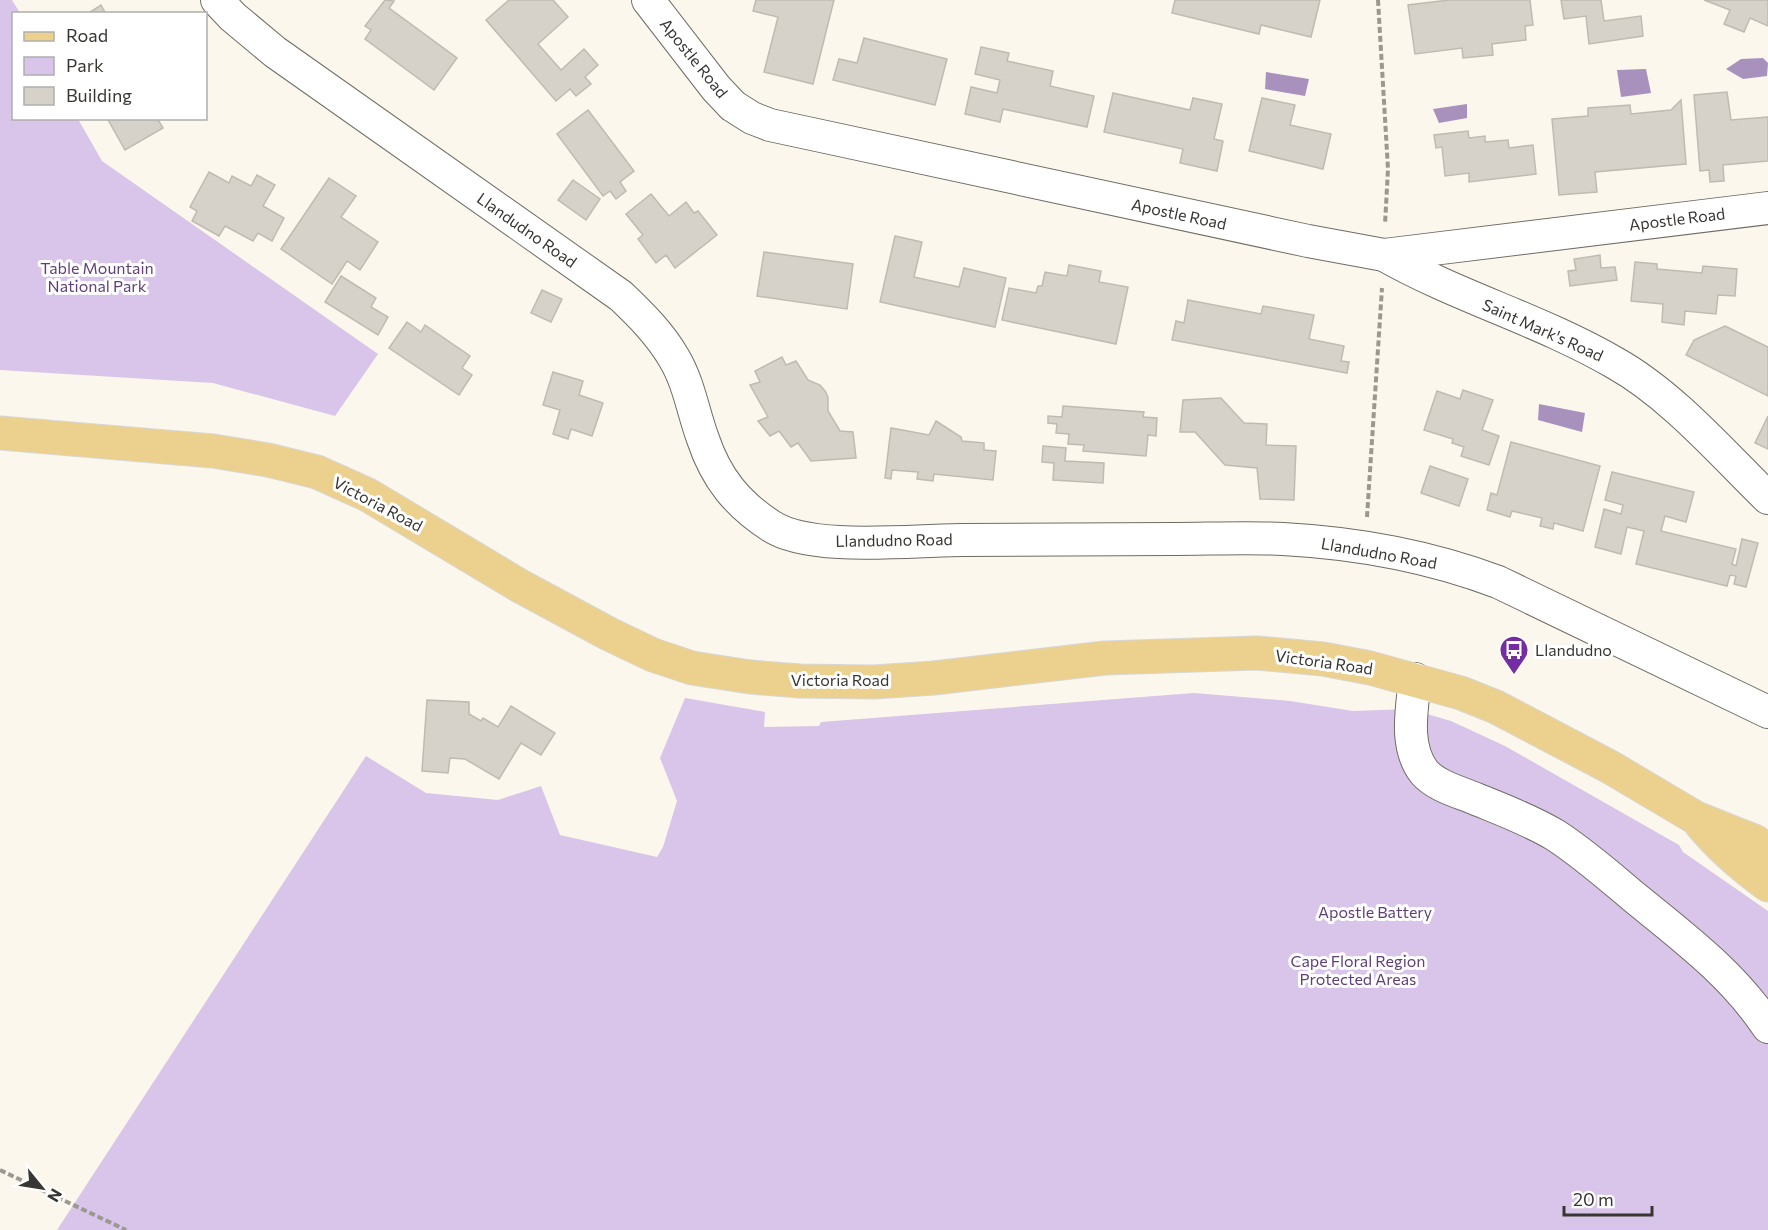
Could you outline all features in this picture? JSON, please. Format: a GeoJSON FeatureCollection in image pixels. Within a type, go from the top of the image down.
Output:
{"type":"FeatureCollection","features":[{"type":"Feature","properties":{"kind":"main road","name":"Victoria Road"},"geometry":{"type":"LineString","coordinates":[[0,433],[213,451],[268,460],[317,472],[368,495],[520,586],[609,634],[653,655],[692,668],[750,677],[800,681],[874,682],[933,678],[1105,658],[1257,653],[1323,659],[1415,679],[1496,707],[1553,735],[1696,819],[1754,841],[1768,850]]}},
{"type":"Feature","properties":{"kind":"main road","name":"Victoria Road"},"geometry":{"type":"LineString","coordinates":[[1696,819],[1719,845],[1768,885]]}},
{"type":"Feature","properties":{"kind":"street","name":"Llandudno Road"},"geometry":{"type":"LineString","coordinates":[[217,0],[233,17],[275,52],[621,296],[660,336],[675,359],[688,390],[704,441],[727,488],[738,501],[773,527],[789,534],[834,542],[1282,539],[1389,551],[1458,567],[1497,582],[1768,712]]}},
{"type":"Feature","properties":{"kind":"street","name":"Apostle Road"},"geometry":{"type":"LineString","coordinates":[[648,0],[716,88],[733,106],[752,118],[770,125],[1193,217],[1384,255],[1768,208]]}},
{"type":"Feature","properties":{"kind":"street","name":"Saint Mark's Road"},"geometry":{"type":"LineString","coordinates":[[1384,255],[1429,280],[1571,339],[1617,364],[1658,391],[1768,498]]}},
{"type":"Feature","properties":{"kind":"street"},"geometry":{"type":"LineString","coordinates":[[1415,679],[1410,727],[1418,762],[1425,773],[1447,787],[1525,819],[1555,836],[1595,865],[1700,951],[1742,992],[1768,1027]]}},
{"type":"Feature","properties":{"kind":"path"},"geometry":{"type":"LineString","coordinates":[[0,1170],[126,1230]]}},
{"type":"Feature","properties":{"kind":"green space","name":"Table Mountain National Park"},"geometry":{"type":"Polygon","coordinates":[[[0,0],[12,0],[19,12],[12,12],[12,120],[79,120],[102,161],[378,354],[335,416],[213,383],[0,370],[0,0]]]}},
{"type":"Feature","properties":{"kind":"green space","name":"Cape Floral Region Protected Areas"},"geometry":{"type":"Polygon","coordinates":[[[1194,693],[1290,701],[1353,711],[1410,709],[1451,721],[1505,746],[1679,845],[1683,852],[1768,911],[1768,1230],[57,1230],[366,756],[426,793],[498,800],[541,786],[560,835],[657,857],[663,847],[677,801],[660,758],[685,698],[765,712],[764,727],[819,726],[821,722],[1194,693]]]}},
{"type":"Feature","properties":{"kind":"shaded area"},"geometry":{"type":"Polygon","coordinates":[[[1763,58],[1768,63],[1767,76],[1743,79],[1726,69],[1741,59],[1763,58]]]}},
{"type":"Feature","properties":{"kind":"shaded area"},"geometry":{"type":"Polygon","coordinates":[[[1646,69],[1651,93],[1621,97],[1617,70],[1646,69]]]}},
{"type":"Feature","properties":{"kind":"shaded area"},"geometry":{"type":"Polygon","coordinates":[[[1266,72],[1309,79],[1305,96],[1265,89],[1266,72]]]}},
{"type":"Feature","properties":{"kind":"shaded area"},"geometry":{"type":"Polygon","coordinates":[[[1467,104],[1467,118],[1439,123],[1433,109],[1467,104]]]}},
{"type":"Feature","properties":{"kind":"shaded area"},"geometry":{"type":"Polygon","coordinates":[[[1539,404],[1585,413],[1582,432],[1538,420],[1539,404]]]}},
{"type":"Feature","properties":{"kind":"building"},"geometry":{"type":"Polygon","coordinates":[[[385,0],[394,1],[389,8],[457,58],[434,90],[365,39],[371,30],[365,26],[385,0]]]}},
{"type":"Feature","properties":{"kind":"building"},"geometry":{"type":"Polygon","coordinates":[[[509,0],[553,0],[568,17],[538,44],[561,70],[584,49],[598,65],[585,77],[591,84],[576,96],[570,89],[556,101],[486,20],[509,0]]]}},
{"type":"Feature","properties":{"kind":"building"},"geometry":{"type":"Polygon","coordinates":[[[756,0],[834,0],[813,84],[764,72],[778,17],[753,11],[756,0]]]}},
{"type":"Feature","properties":{"kind":"building"},"geometry":{"type":"Polygon","coordinates":[[[1175,0],[1320,0],[1311,37],[1261,25],[1259,34],[1172,13],[1175,0]]]}},
{"type":"Feature","properties":{"kind":"building"},"geometry":{"type":"Polygon","coordinates":[[[1449,0],[1530,0],[1533,25],[1525,26],[1526,40],[1492,44],[1493,55],[1463,58],[1462,48],[1415,54],[1408,5],[1449,0]]]}},
{"type":"Feature","properties":{"kind":"building"},"geometry":{"type":"Polygon","coordinates":[[[1561,0],[1601,0],[1604,21],[1641,16],[1643,36],[1589,44],[1586,16],[1564,19],[1561,0]]]}},
{"type":"Feature","properties":{"kind":"building"},"geometry":{"type":"Polygon","coordinates":[[[1704,0],[1768,0],[1768,26],[1750,18],[1744,32],[1724,24],[1730,10],[1704,0]]]}},
{"type":"Feature","properties":{"kind":"building"},"geometry":{"type":"Polygon","coordinates":[[[101,5],[105,12],[90,12],[101,5]]]}},
{"type":"Feature","properties":{"kind":"building"},"geometry":{"type":"Polygon","coordinates":[[[864,38],[947,59],[935,105],[833,80],[839,59],[857,63],[864,38]]]}},
{"type":"Feature","properties":{"kind":"building"},"geometry":{"type":"Polygon","coordinates":[[[981,47],[1009,53],[1007,61],[1053,71],[1050,86],[1094,96],[1087,127],[1003,109],[1000,122],[965,114],[971,87],[997,93],[1000,80],[975,74],[981,47]]]}},
{"type":"Feature","properties":{"kind":"building"},"geometry":{"type":"Polygon","coordinates":[[[1727,92],[1731,120],[1768,117],[1768,161],[1723,165],[1724,181],[1710,182],[1709,170],[1700,171],[1694,95],[1727,92]]]}},
{"type":"Feature","properties":{"kind":"building"},"geometry":{"type":"Polygon","coordinates":[[[1113,93],[1190,110],[1193,98],[1222,104],[1214,139],[1223,141],[1217,171],[1180,163],[1183,149],[1104,132],[1113,93]]]}},
{"type":"Feature","properties":{"kind":"building"},"geometry":{"type":"Polygon","coordinates":[[[1262,98],[1295,105],[1290,125],[1331,134],[1323,169],[1249,151],[1262,98]]]}},
{"type":"Feature","properties":{"kind":"building"},"geometry":{"type":"Polygon","coordinates":[[[1681,100],[1686,164],[1595,172],[1597,192],[1559,195],[1552,119],[1588,116],[1588,108],[1630,105],[1631,114],[1671,110],[1681,100]]]}},
{"type":"Feature","properties":{"kind":"building"},"geometry":{"type":"Polygon","coordinates":[[[588,110],[634,171],[620,182],[626,191],[616,199],[610,191],[603,196],[557,134],[588,110]]]}},
{"type":"Feature","properties":{"kind":"building"},"geometry":{"type":"Polygon","coordinates":[[[108,120],[158,120],[163,128],[125,150],[108,120]]]}},
{"type":"Feature","properties":{"kind":"building"},"geometry":{"type":"Polygon","coordinates":[[[1468,131],[1469,138],[1485,136],[1485,142],[1508,140],[1509,148],[1533,145],[1536,174],[1469,182],[1469,173],[1445,176],[1442,147],[1436,148],[1434,135],[1468,131]]]}},
{"type":"Feature","properties":{"kind":"building"},"geometry":{"type":"Polygon","coordinates":[[[209,172],[229,183],[232,176],[251,186],[257,175],[275,185],[263,206],[284,218],[272,241],[258,233],[253,241],[225,226],[219,236],[192,221],[197,211],[190,207],[209,172]]]}},
{"type":"Feature","properties":{"kind":"building"},"geometry":{"type":"Polygon","coordinates":[[[329,178],[356,196],[341,217],[378,242],[360,270],[347,261],[332,284],[281,249],[329,178]]]}},
{"type":"Feature","properties":{"kind":"building"},"geometry":{"type":"Polygon","coordinates":[[[573,180],[600,199],[586,220],[558,200],[573,180]]]}},
{"type":"Feature","properties":{"kind":"building"},"geometry":{"type":"Polygon","coordinates":[[[651,194],[669,216],[686,202],[694,213],[698,211],[717,235],[675,268],[666,255],[656,263],[638,239],[643,235],[626,214],[651,194]]]}},
{"type":"Feature","properties":{"kind":"building"},"geometry":{"type":"Polygon","coordinates":[[[895,236],[922,242],[914,277],[959,287],[964,268],[1006,278],[995,327],[880,302],[895,236]]]}},
{"type":"Feature","properties":{"kind":"building"},"geometry":{"type":"Polygon","coordinates":[[[764,252],[853,264],[847,309],[757,296],[764,252]]]}},
{"type":"Feature","properties":{"kind":"building"},"geometry":{"type":"Polygon","coordinates":[[[1600,255],[1601,268],[1615,267],[1617,280],[1570,286],[1568,271],[1576,270],[1574,259],[1600,255]]]}},
{"type":"Feature","properties":{"kind":"building"},"geometry":{"type":"Polygon","coordinates":[[[1635,262],[1657,264],[1657,269],[1702,273],[1703,266],[1737,269],[1735,296],[1718,295],[1716,314],[1685,311],[1684,325],[1662,322],[1663,304],[1631,301],[1635,262]]]}},
{"type":"Feature","properties":{"kind":"building"},"geometry":{"type":"Polygon","coordinates":[[[1069,265],[1101,271],[1099,282],[1128,287],[1116,344],[1002,320],[1009,288],[1036,293],[1038,286],[1042,286],[1045,272],[1067,276],[1069,265]]]}},
{"type":"Feature","properties":{"kind":"building"},"geometry":{"type":"Polygon","coordinates":[[[341,276],[376,298],[371,307],[388,317],[378,335],[325,302],[341,276]]]}},
{"type":"Feature","properties":{"kind":"building"},"geometry":{"type":"Polygon","coordinates":[[[542,290],[562,299],[551,322],[531,313],[542,290]]]}},
{"type":"Feature","properties":{"kind":"building"},"geometry":{"type":"Polygon","coordinates":[[[1188,300],[1261,314],[1263,306],[1314,315],[1309,339],[1344,346],[1341,361],[1349,362],[1347,373],[1172,340],[1176,321],[1184,323],[1188,300]]]}},
{"type":"Feature","properties":{"kind":"building"},"geometry":{"type":"Polygon","coordinates":[[[407,322],[421,332],[425,325],[470,356],[462,368],[472,375],[459,395],[389,348],[407,322]]]}},
{"type":"Feature","properties":{"kind":"building"},"geometry":{"type":"Polygon","coordinates":[[[1725,326],[1768,347],[1768,396],[1686,355],[1694,340],[1725,326]]]}},
{"type":"Feature","properties":{"kind":"building"},"geometry":{"type":"Polygon","coordinates":[[[782,357],[786,365],[796,361],[808,380],[820,385],[825,391],[828,397],[828,411],[840,431],[853,432],[856,458],[811,461],[798,443],[791,447],[779,431],[770,436],[758,421],[768,417],[750,385],[760,382],[755,371],[782,357]]]}},
{"type":"Feature","properties":{"kind":"building"},"geometry":{"type":"Polygon","coordinates":[[[553,372],[583,381],[579,395],[603,403],[592,436],[571,429],[568,439],[553,434],[560,410],[543,405],[553,372]]]}},
{"type":"Feature","properties":{"kind":"building"},"geometry":{"type":"Polygon","coordinates":[[[1463,390],[1493,400],[1482,430],[1499,436],[1489,465],[1461,456],[1464,447],[1452,443],[1453,439],[1424,430],[1437,391],[1460,399],[1463,390]]]}},
{"type":"Feature","properties":{"kind":"building"},"geometry":{"type":"Polygon","coordinates":[[[1221,398],[1244,423],[1267,424],[1266,445],[1296,446],[1294,500],[1260,499],[1257,468],[1225,465],[1195,432],[1180,432],[1183,400],[1221,398]]]}},
{"type":"Feature","properties":{"kind":"building"},"geometry":{"type":"Polygon","coordinates":[[[1063,406],[1144,412],[1143,417],[1157,418],[1156,436],[1148,435],[1146,456],[1083,451],[1084,445],[1068,444],[1069,434],[1056,433],[1057,424],[1048,423],[1048,416],[1062,417],[1063,406]]]}},
{"type":"Feature","properties":{"kind":"building"},"geometry":{"type":"Polygon","coordinates":[[[1768,416],[1768,449],[1755,443],[1768,416]]]}},
{"type":"Feature","properties":{"kind":"building"},"geometry":{"type":"Polygon","coordinates":[[[936,421],[961,437],[962,441],[984,443],[984,450],[996,451],[993,480],[934,474],[933,481],[917,479],[918,472],[892,470],[891,479],[885,478],[891,428],[929,435],[936,421]]]}},
{"type":"Feature","properties":{"kind":"building"},"geometry":{"type":"Polygon","coordinates":[[[1511,442],[1600,466],[1583,531],[1554,523],[1553,529],[1540,526],[1542,518],[1512,511],[1510,517],[1487,510],[1491,493],[1497,495],[1511,442]]]}},
{"type":"Feature","properties":{"kind":"building"},"geometry":{"type":"Polygon","coordinates":[[[1043,446],[1066,448],[1065,461],[1104,463],[1103,483],[1053,480],[1054,463],[1042,462],[1043,446]]]}},
{"type":"Feature","properties":{"kind":"building"},"geometry":{"type":"Polygon","coordinates":[[[1430,466],[1468,479],[1459,506],[1421,493],[1430,466]]]}},
{"type":"Feature","properties":{"kind":"building"},"geometry":{"type":"Polygon","coordinates":[[[1612,472],[1694,492],[1686,522],[1665,516],[1661,531],[1736,549],[1732,564],[1736,566],[1742,539],[1758,543],[1746,587],[1734,584],[1736,576],[1730,575],[1727,586],[1636,564],[1644,531],[1627,527],[1621,554],[1595,547],[1604,509],[1621,514],[1623,505],[1605,500],[1612,472]]]}},
{"type":"Feature","properties":{"kind":"building"},"geometry":{"type":"Polygon","coordinates":[[[427,700],[469,702],[469,714],[481,721],[483,718],[498,727],[511,706],[555,733],[541,755],[521,743],[499,779],[465,759],[450,758],[448,773],[422,771],[427,700]]]}},
{"type":"Feature","properties":{"kind":"place","name":"Llandudno"},"geometry":{"type":"Point","coordinates":[1514,676]}},
{"type":"Feature","properties":{"kind":"park label","name":"Apostle Battery"},"geometry":{"type":"Point","coordinates":[1375,912]}}]}
